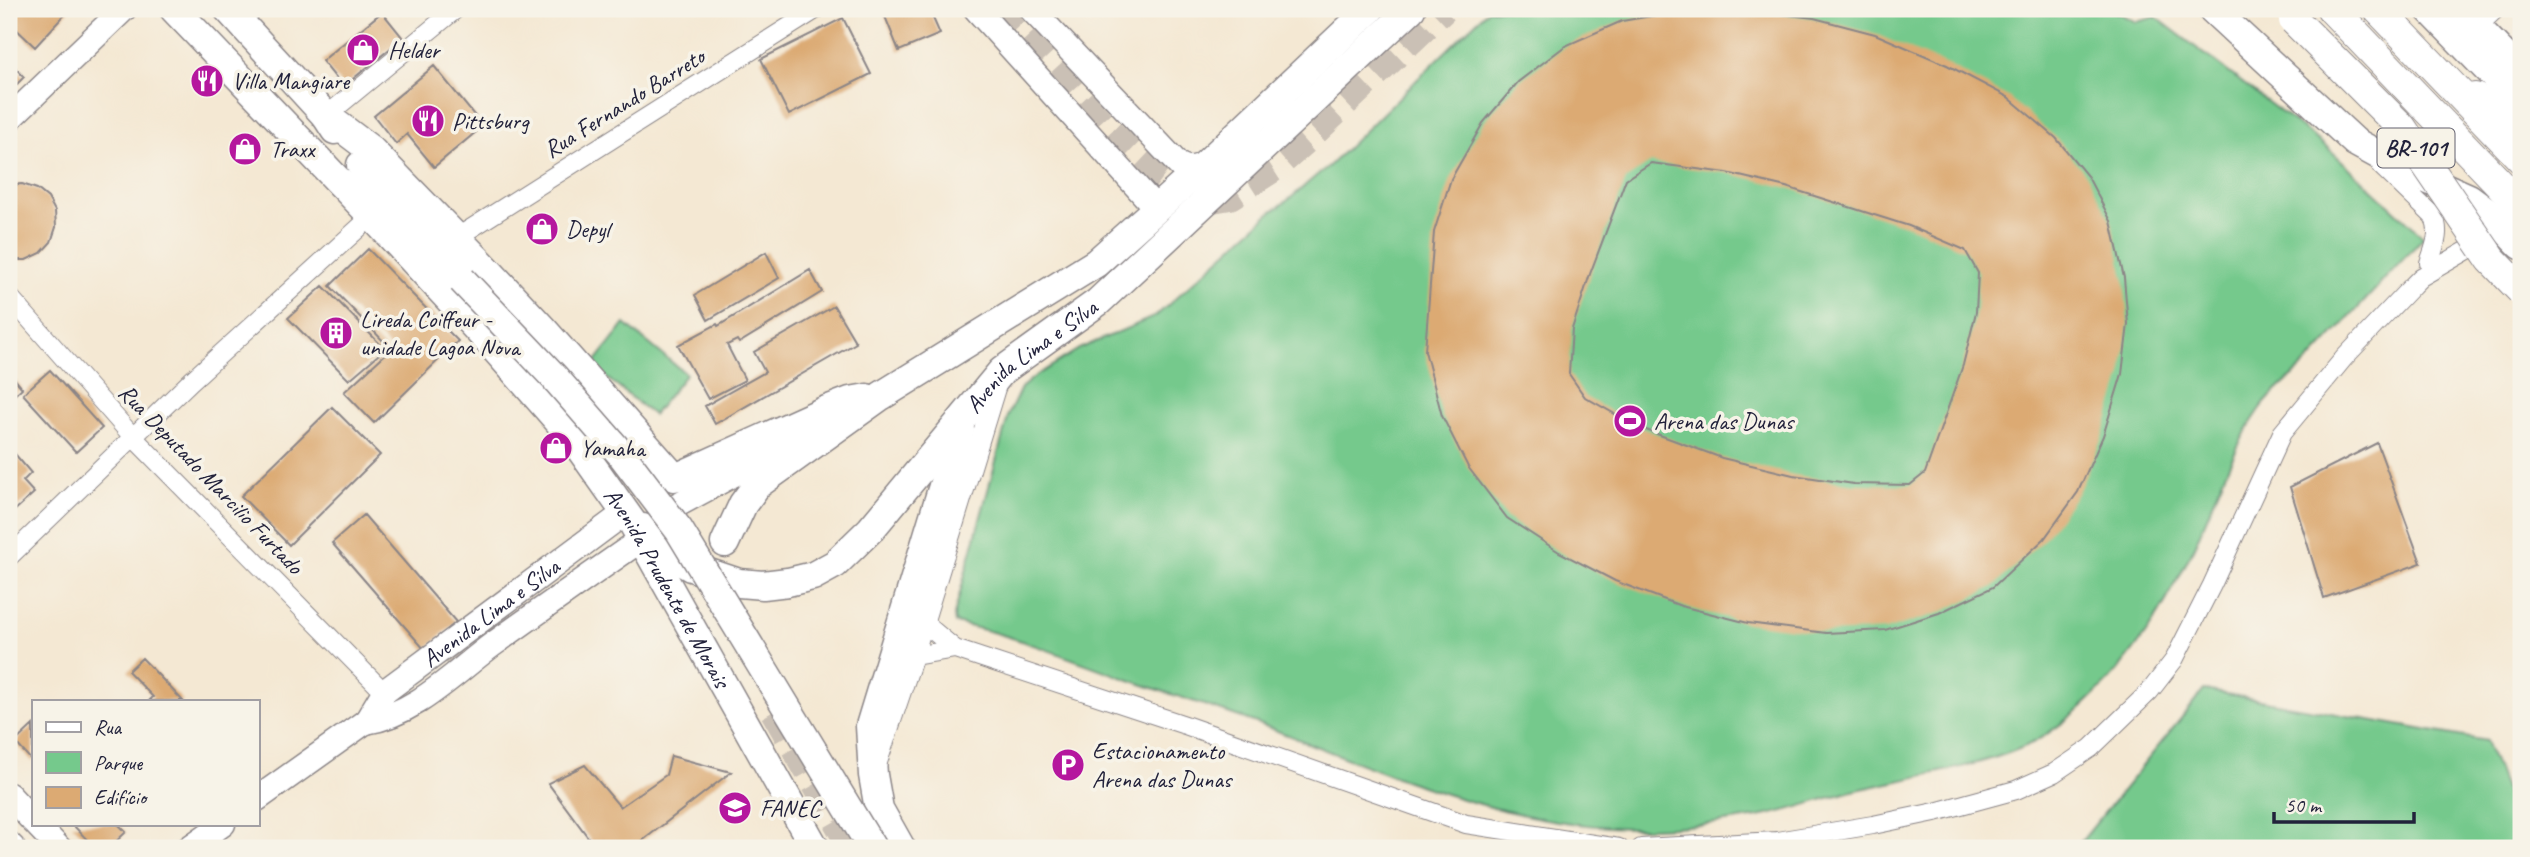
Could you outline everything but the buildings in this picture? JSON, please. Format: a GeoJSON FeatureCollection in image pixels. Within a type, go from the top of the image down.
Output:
{"type":"FeatureCollection","features":[{"type":"Feature","properties":{"kind":"highway","name":"BR-101"},"geometry":{"type":"LineString","coordinates":[[2332,9],[2516,227]]}},
{"type":"Feature","properties":{"kind":"highway","name":"BR-101"},"geometry":{"type":"LineString","coordinates":[[2378,9],[2521,158]]}},
{"type":"Feature","properties":{"kind":"highway","name":"BR-101"},"geometry":{"type":"LineString","coordinates":[[2289,14],[2401,127],[2491,259],[2521,290]]}},
{"type":"Feature","properties":{"kind":"highway"},"geometry":{"type":"LineString","coordinates":[[2453,86],[2521,123]]}},
{"type":"Feature","properties":{"kind":"main road"},"geometry":{"type":"LineString","coordinates":[[9,119],[124,9]]}},
{"type":"Feature","properties":{"kind":"main road","name":"Avenida Prudente de Morais"},"geometry":{"type":"LineString","coordinates":[[174,9],[372,216],[569,433],[633,524],[815,848]]}},
{"type":"Feature","properties":{"kind":"main road"},"geometry":{"type":"LineString","coordinates":[[228,9],[326,116],[357,161],[462,280],[564,388],[622,455],[679,530],[872,848]]}},
{"type":"Feature","properties":{"kind":"main road"},"geometry":{"type":"LineString","coordinates":[[976,9],[1155,207]]}},
{"type":"Feature","properties":{"kind":"main road"},"geometry":{"type":"LineString","coordinates":[[1031,9],[1179,165],[1189,169],[1205,165]]}},
{"type":"Feature","properties":{"kind":"main road","name":"Avenida Lima e Silva"},"geometry":{"type":"LineString","coordinates":[[725,544],[743,504],[757,485],[881,396],[1096,263],[1155,207],[1205,165],[1370,9]]}},
{"type":"Feature","properties":{"kind":"main road","name":"Avenida Lima e Silva"},"geometry":{"type":"LineString","coordinates":[[633,524],[656,538],[677,559],[691,568],[738,583],[763,585],[813,576],[835,564],[871,529],[1002,371],[1098,302],[1411,9]]}},
{"type":"Feature","properties":{"kind":"main road"},"geometry":{"type":"LineString","coordinates":[[2211,9],[2355,142],[2406,170],[2469,198],[2516,227]]}},
{"type":"Feature","properties":{"kind":"main road"},"geometry":{"type":"LineString","coordinates":[[2429,9],[2465,21],[2521,70]]}},
{"type":"Feature","properties":{"kind":"main road"},"geometry":{"type":"LineString","coordinates":[[2465,21],[2521,104]]}},
{"type":"Feature","properties":{"kind":"main road"},"geometry":{"type":"LineString","coordinates":[[326,116],[371,150],[456,238],[542,328],[674,477],[824,411],[850,401],[881,396]]}},
{"type":"Feature","properties":{"kind":"main road"},"geometry":{"type":"LineString","coordinates":[[679,504],[881,396]]}},
{"type":"Feature","properties":{"kind":"main road"},"geometry":{"type":"LineString","coordinates":[[901,848],[879,808],[869,734],[873,712],[963,419]]}},
{"type":"Feature","properties":{"kind":"main road","name":"Avenida Lima e Silva"},"geometry":{"type":"LineString","coordinates":[[366,722],[384,692],[633,524]]}},
{"type":"Feature","properties":{"kind":"main road","name":"Avenida Lima e Silva"},"geometry":{"type":"LineString","coordinates":[[259,798],[366,722],[395,715],[423,698],[492,645],[633,524]]}},
{"type":"Feature","properties":{"kind":"main road"},"geometry":{"type":"LineString","coordinates":[[366,722],[447,664]]}},
{"type":"Feature","properties":{"kind":"main road"},"geometry":{"type":"LineString","coordinates":[[9,795],[32,820]]}},
{"type":"Feature","properties":{"kind":"main road"},"geometry":{"type":"LineString","coordinates":[[38,826],[59,848]]}},
{"type":"Feature","properties":{"kind":"main road"},"geometry":{"type":"LineString","coordinates":[[190,848],[220,826]]}},
{"type":"Feature","properties":{"kind":"main road"},"geometry":{"type":"LineString","coordinates":[[9,844],[13,848]]}},
{"type":"Feature","properties":{"kind":"street"},"geometry":{"type":"LineString","coordinates":[[326,116],[456,9]]}},
{"type":"Feature","properties":{"kind":"street","name":"Rua Fernando Barreto"},"geometry":{"type":"LineString","coordinates":[[456,238],[817,9]]}},
{"type":"Feature","properties":{"kind":"street"},"geometry":{"type":"LineString","coordinates":[[2465,21],[2496,9]]}},
{"type":"Feature","properties":{"kind":"street"},"geometry":{"type":"LineString","coordinates":[[2355,142],[2433,216],[2437,223],[2438,231],[2425,270]]}},
{"type":"Feature","properties":{"kind":"street"},"geometry":{"type":"LineString","coordinates":[[1641,848],[1777,841],[1923,814],[2016,790],[2054,773],[2091,748],[2150,691],[2175,660],[2282,432],[2344,358],[2425,270],[2469,198]]}},
{"type":"Feature","properties":{"kind":"street"},"geometry":{"type":"LineString","coordinates":[[9,557],[191,381],[372,216]]}},
{"type":"Feature","properties":{"kind":"street"},"geometry":{"type":"LineString","coordinates":[[2425,270],[2516,227]]}},
{"type":"Feature","properties":{"kind":"street","name":"Rua Deputado Marcilio Furtado"},"geometry":{"type":"LineString","coordinates":[[9,296],[133,437],[384,692]]}},
{"type":"Feature","properties":{"kind":"street"},"geometry":{"type":"LineString","coordinates":[[873,775],[914,656],[1002,371]]}},
{"type":"Feature","properties":{"kind":"street"},"geometry":{"type":"LineString","coordinates":[[924,623],[955,649],[1185,725],[1466,824],[1619,848]]}},
{"type":"Feature","properties":{"kind":"street"},"geometry":{"type":"LineString","coordinates":[[914,656],[955,649]]}},
{"type":"Feature","properties":{"kind":"green space","name":"Arena das Dunas"},"geometry":{"type":"Polygon","coordinates":[[[1489,9],[2110,9],[2136,22],[2156,17],[2328,148],[2424,237],[2259,411],[2234,454],[2201,531],[2167,600],[2124,663],[2083,705],[2046,734],[2014,751],[1971,764],[1848,792],[1771,814],[1732,821],[1652,828],[1603,827],[1554,821],[1507,811],[1413,783],[1256,723],[1041,648],[955,623],[954,615],[1009,413],[1021,388],[1079,349],[1156,316],[1272,211],[1329,166],[1489,9]]]}},
{"type":"Feature","properties":{"kind":"green space"},"geometry":{"type":"Polygon","coordinates":[[[625,324],[686,374],[653,415],[592,366],[625,324]]]}},
{"type":"Feature","properties":{"kind":"green space"},"geometry":{"type":"Polygon","coordinates":[[[2204,690],[2486,741],[2521,833],[2521,848],[2076,848],[2204,690]]]}},
{"type":"Feature","properties":{"kind":"tunnel"},"geometry":{"type":"LineString","coordinates":[[996,9],[1110,133],[1160,180],[1183,197],[1206,200],[1230,196],[1274,168],[1444,9]]}},
{"type":"Feature","properties":{"kind":"tunnel"},"geometry":{"type":"LineString","coordinates":[[447,664],[491,632]]}},
{"type":"Feature","properties":{"kind":"tunnel"},"geometry":{"type":"LineString","coordinates":[[774,711],[852,848]]}},
{"type":"Feature","properties":{"kind":"place","name":"Helder"},"geometry":{"type":"Point","coordinates":[363,50]}},
{"type":"Feature","properties":{"kind":"place","name":"Villa Mangiare"},"geometry":{"type":"Point","coordinates":[207,81]}},
{"type":"Feature","properties":{"kind":"place","name":"Pittsburg"},"geometry":{"type":"Point","coordinates":[428,121]}},
{"type":"Feature","properties":{"kind":"place","name":"Traxx"},"geometry":{"type":"Point","coordinates":[245,149]}},
{"type":"Feature","properties":{"kind":"place","name":"Depyl"},"geometry":{"type":"Point","coordinates":[542,229]}},
{"type":"Feature","properties":{"kind":"place","name":"Lireda Coiffeur - unidade Lagoa Nova"},"geometry":{"type":"Point","coordinates":[336,333]}},
{"type":"Feature","properties":{"kind":"place","name":"Arena das Dunas"},"geometry":{"type":"Point","coordinates":[1630,421]}},
{"type":"Feature","properties":{"kind":"place","name":"Yamaha"},"geometry":{"type":"Point","coordinates":[556,448]}},
{"type":"Feature","properties":{"kind":"place","name":"Estacionamento Arena das Dunas"},"geometry":{"type":"Point","coordinates":[1068,765]}},
{"type":"Feature","properties":{"kind":"place","name":"FANEC"},"geometry":{"type":"Point","coordinates":[735,808]}}]}
